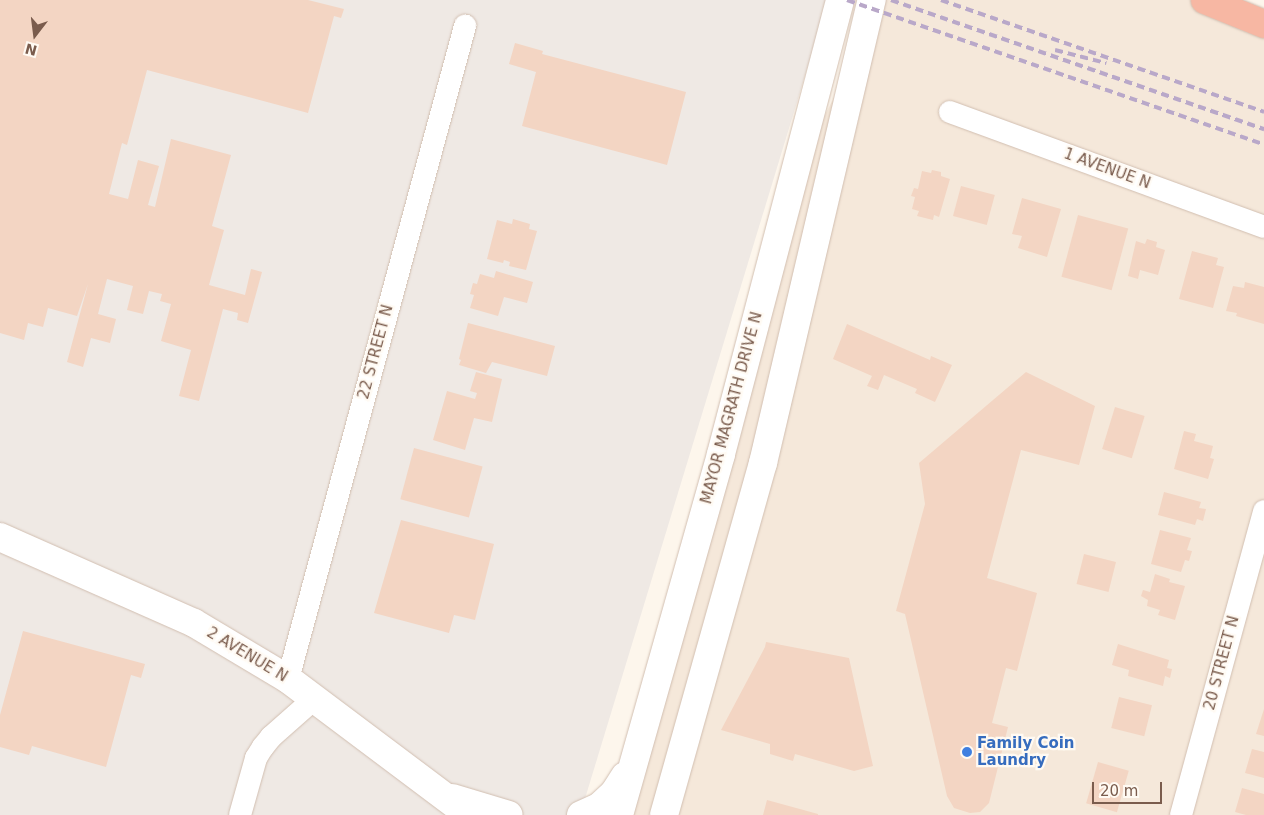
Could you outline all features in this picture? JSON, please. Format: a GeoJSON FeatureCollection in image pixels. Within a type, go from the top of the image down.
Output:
{"type":"FeatureCollection","features":[{"type":"Feature","properties":{"kind":"highway"},"geometry":{"type":"LineString","coordinates":[[1205,0],[1264,24]]}},
{"type":"Feature","properties":{"kind":"main road","name":"MAYOR MAGRATH DRIVE N"},"geometry":{"type":"LineString","coordinates":[[619,815],[721,454],[840,0]]}},
{"type":"Feature","properties":{"kind":"main road"},"geometry":{"type":"LineString","coordinates":[[664,815],[763,463],[872,0]]}},
{"type":"Feature","properties":{"kind":"main road","name":"2 AVENUE N"},"geometry":{"type":"LineString","coordinates":[[0,537],[194,623],[288,678],[469,815]]}},
{"type":"Feature","properties":{"kind":"main road"},"geometry":{"type":"LineString","coordinates":[[581,815],[599,807],[614,793],[636,760]]}},
{"type":"Feature","properties":{"kind":"main road"},"geometry":{"type":"LineString","coordinates":[[442,794],[509,815]]}},
{"type":"Feature","properties":{"kind":"street","name":"22 STREET N"},"geometry":{"type":"LineString","coordinates":[[288,678],[464,26]]}},
{"type":"Feature","properties":{"kind":"street","name":"1 AVENUE N"},"geometry":{"type":"LineString","coordinates":[[950,112],[1264,227]]}},
{"type":"Feature","properties":{"kind":"street","name":"20 STREET N"},"geometry":{"type":"LineString","coordinates":[[1180,815],[1264,511]]}},
{"type":"Feature","properties":{"kind":"street"},"geometry":{"type":"LineString","coordinates":[[240,815],[256,758],[263,747],[314,699]]}},
{"type":"Feature","properties":{"kind":"shaded area"},"geometry":{"type":"Polygon","coordinates":[[[0,0],[828,0],[580,815],[0,815],[0,0]]]}},
{"type":"Feature","properties":{"kind":"shaded area"},"geometry":{"type":"Polygon","coordinates":[[[873,0],[1208,0],[1264,23],[1264,815],[616,815],[794,175],[860,47],[873,0]]]}},
{"type":"Feature","properties":{"kind":"building"},"geometry":{"type":"Polygon","coordinates":[[[0,0],[308,0],[344,9],[341,18],[334,16],[308,113],[147,70],[127,145],[122,143],[109,194],[128,199],[138,160],[159,166],[148,205],[155,207],[171,139],[231,155],[212,226],[224,230],[209,285],[245,295],[251,269],[262,272],[248,323],[237,320],[238,313],[223,309],[199,401],[179,396],[191,350],[161,341],[171,304],[160,301],[162,294],[149,291],[143,314],[127,310],[133,286],[107,279],[98,314],[116,319],[110,343],[91,338],[83,367],[67,362],[88,284],[77,316],[48,308],[43,327],[28,323],[24,340],[0,333],[0,0]]]}},
{"type":"Feature","properties":{"kind":"building"},"geometry":{"type":"Polygon","coordinates":[[[515,43],[543,51],[542,54],[686,92],[667,165],[522,126],[536,72],[509,64],[515,43]]]}},
{"type":"Feature","properties":{"kind":"building"},"geometry":{"type":"Polygon","coordinates":[[[932,170],[941,172],[941,176],[950,179],[939,217],[934,215],[933,220],[917,216],[919,211],[912,209],[915,197],[911,196],[914,188],[918,189],[922,171],[931,173],[932,170]]]}},
{"type":"Feature","properties":{"kind":"building"},"geometry":{"type":"Polygon","coordinates":[[[961,186],[995,195],[987,225],[953,216],[961,186]]]}},
{"type":"Feature","properties":{"kind":"building"},"geometry":{"type":"Polygon","coordinates":[[[1022,198],[1061,209],[1047,257],[1018,248],[1022,236],[1012,234],[1022,198]]]}},
{"type":"Feature","properties":{"kind":"building"},"geometry":{"type":"Polygon","coordinates":[[[1078,215],[1128,228],[1112,290],[1061,277],[1078,215]]]}},
{"type":"Feature","properties":{"kind":"building"},"geometry":{"type":"Polygon","coordinates":[[[513,219],[530,224],[529,229],[537,231],[526,270],[509,266],[510,262],[504,260],[503,263],[487,259],[497,220],[512,224],[513,219]]]}},
{"type":"Feature","properties":{"kind":"building"},"geometry":{"type":"Polygon","coordinates":[[[1147,239],[1157,242],[1156,247],[1165,250],[1158,275],[1140,270],[1138,279],[1128,276],[1136,241],[1145,244],[1147,239]]]}},
{"type":"Feature","properties":{"kind":"building"},"geometry":{"type":"Polygon","coordinates":[[[1192,251],[1218,258],[1216,265],[1224,267],[1213,308],[1179,299],[1192,251]]]}},
{"type":"Feature","properties":{"kind":"building"},"geometry":{"type":"Polygon","coordinates":[[[496,271],[533,282],[527,303],[504,297],[498,316],[470,308],[474,295],[470,294],[473,283],[477,284],[480,274],[494,278],[496,271]]]}},
{"type":"Feature","properties":{"kind":"building"},"geometry":{"type":"Polygon","coordinates":[[[1245,282],[1264,287],[1264,324],[1236,316],[1237,313],[1226,311],[1233,286],[1244,288],[1245,282]]]}},
{"type":"Feature","properties":{"kind":"building"},"geometry":{"type":"Polygon","coordinates":[[[468,323],[555,346],[547,376],[492,362],[486,373],[459,365],[468,323]]]}},
{"type":"Feature","properties":{"kind":"building"},"geometry":{"type":"Polygon","coordinates":[[[847,324],[930,360],[931,356],[952,365],[935,402],[915,393],[917,389],[884,375],[878,390],[867,386],[872,376],[833,359],[847,324]]]}},
{"type":"Feature","properties":{"kind":"building"},"geometry":{"type":"Polygon","coordinates":[[[476,372],[502,379],[492,422],[474,418],[465,450],[433,440],[447,391],[475,399],[477,393],[470,391],[476,372]]]}},
{"type":"Feature","properties":{"kind":"building"},"geometry":{"type":"Polygon","coordinates":[[[1026,372],[1095,406],[1079,465],[1021,450],[987,578],[1037,593],[1017,671],[1006,668],[992,723],[1008,727],[989,803],[980,812],[970,813],[954,808],[947,796],[905,614],[896,611],[925,504],[919,463],[1026,372]]]}},
{"type":"Feature","properties":{"kind":"building"},"geometry":{"type":"Polygon","coordinates":[[[1115,407],[1145,416],[1132,458],[1102,449],[1115,407]]]}},
{"type":"Feature","properties":{"kind":"building"},"geometry":{"type":"Polygon","coordinates":[[[1184,431],[1196,434],[1194,441],[1213,446],[1210,458],[1214,459],[1208,479],[1174,469],[1184,431]]]}},
{"type":"Feature","properties":{"kind":"building"},"geometry":{"type":"Polygon","coordinates":[[[414,448],[483,466],[469,518],[400,499],[414,448]]]}},
{"type":"Feature","properties":{"kind":"building"},"geometry":{"type":"Polygon","coordinates":[[[1164,492],[1201,502],[1199,508],[1206,509],[1203,521],[1197,519],[1195,525],[1158,515],[1164,492]]]}},
{"type":"Feature","properties":{"kind":"building"},"geometry":{"type":"Polygon","coordinates":[[[401,520],[494,544],[475,620],[454,615],[449,633],[374,613],[401,520]]]}},
{"type":"Feature","properties":{"kind":"building"},"geometry":{"type":"Polygon","coordinates":[[[1160,530],[1191,538],[1187,550],[1192,551],[1189,561],[1185,560],[1181,572],[1151,564],[1160,530]]]}},
{"type":"Feature","properties":{"kind":"building"},"geometry":{"type":"Polygon","coordinates":[[[1084,554],[1116,562],[1109,592],[1077,584],[1084,554]]]}},
{"type":"Feature","properties":{"kind":"building"},"geometry":{"type":"Polygon","coordinates":[[[1155,574],[1170,579],[1169,582],[1185,586],[1175,620],[1158,615],[1160,610],[1147,606],[1148,600],[1141,596],[1143,590],[1150,592],[1155,574]]]}},
{"type":"Feature","properties":{"kind":"building"},"geometry":{"type":"Polygon","coordinates":[[[23,631],[145,664],[141,678],[131,675],[106,767],[32,746],[29,755],[0,747],[0,715],[23,631]]]}},
{"type":"Feature","properties":{"kind":"building"},"geometry":{"type":"Polygon","coordinates":[[[766,642],[849,658],[873,766],[854,771],[795,754],[793,761],[770,754],[770,744],[721,730],[766,642]]]}},
{"type":"Feature","properties":{"kind":"building"},"geometry":{"type":"Polygon","coordinates":[[[1118,644],[1169,660],[1167,668],[1172,669],[1170,678],[1165,676],[1163,686],[1128,676],[1129,670],[1112,665],[1118,644]]]}},
{"type":"Feature","properties":{"kind":"building"},"geometry":{"type":"Polygon","coordinates":[[[1119,697],[1152,705],[1144,736],[1111,728],[1119,697]]]}},
{"type":"Feature","properties":{"kind":"building"},"geometry":{"type":"Polygon","coordinates":[[[1264,709],[1264,736],[1256,734],[1264,709]]]}},
{"type":"Feature","properties":{"kind":"building"},"geometry":{"type":"Polygon","coordinates":[[[1252,749],[1264,752],[1264,778],[1245,773],[1252,749]]]}},
{"type":"Feature","properties":{"kind":"building"},"geometry":{"type":"Polygon","coordinates":[[[1098,762],[1129,771],[1117,812],[1086,803],[1098,762]]]}},
{"type":"Feature","properties":{"kind":"building"},"geometry":{"type":"Polygon","coordinates":[[[1242,788],[1264,794],[1264,815],[1246,815],[1235,812],[1242,788]]]}},
{"type":"Feature","properties":{"kind":"building"},"geometry":{"type":"Polygon","coordinates":[[[767,800],[818,814],[818,815],[763,815],[767,800]]]}},
{"type":"Feature","properties":{"kind":"railway"},"geometry":{"type":"LineString","coordinates":[[847,0],[1264,144]]}},
{"type":"Feature","properties":{"kind":"railway"},"geometry":{"type":"LineString","coordinates":[[891,0],[1264,129]]}},
{"type":"Feature","properties":{"kind":"railway"},"geometry":{"type":"LineString","coordinates":[[941,0],[1264,112]]}},
{"type":"Feature","properties":{"kind":"railway"},"geometry":{"type":"LineString","coordinates":[[1055,50],[1106,63]]}},
{"type":"Feature","properties":{"kind":"place","name":"Family Coin Laundry"},"geometry":{"type":"Point","coordinates":[967,752]}}]}
